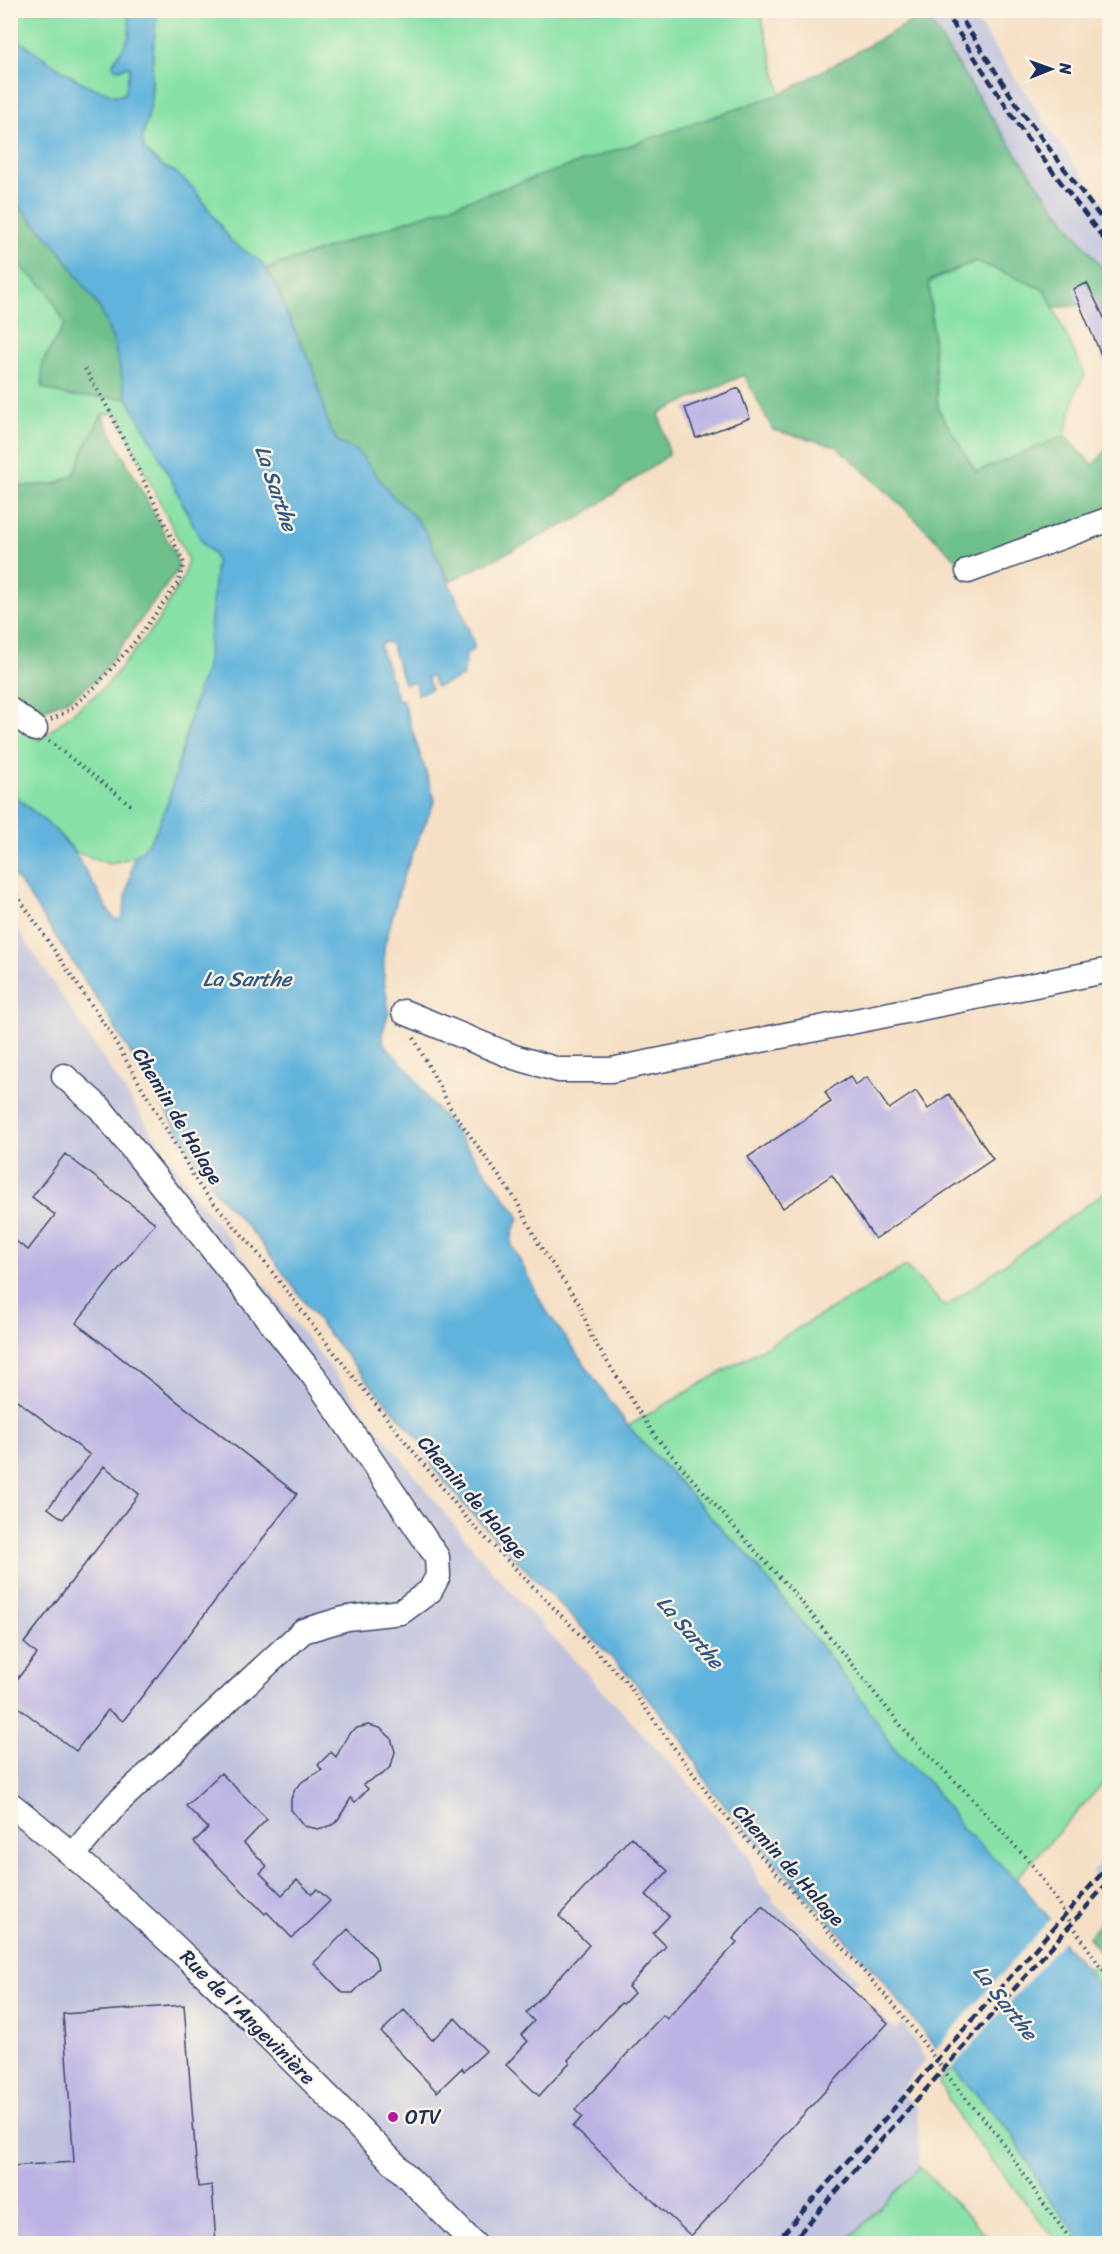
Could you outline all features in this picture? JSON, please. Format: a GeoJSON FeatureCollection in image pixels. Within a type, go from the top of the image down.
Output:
{"type":"FeatureCollection","features":[{"type":"Feature","properties":{"kind":"street"},"geometry":{"type":"LineString","coordinates":[[969,571],[1110,519]]}},
{"type":"Feature","properties":{"kind":"street"},"geometry":{"type":"LineString","coordinates":[[10,710],[35,729]]}},
{"type":"Feature","properties":{"kind":"street"},"geometry":{"type":"LineString","coordinates":[[412,1015],[514,1057],[559,1070],[611,1070],[1110,970]]}},
{"type":"Feature","properties":{"kind":"street"},"geometry":{"type":"LineString","coordinates":[[64,1077],[100,1108],[313,1375],[437,1557],[438,1576],[430,1591],[401,1612],[347,1618],[303,1631],[116,1804],[74,1854]]}},
{"type":"Feature","properties":{"kind":"street","name":"Rue de l'Angevinière"},"geometry":{"type":"LineString","coordinates":[[10,1804],[74,1854],[179,1948],[474,2244]]}},
{"type":"Feature","properties":{"kind":"path"},"geometry":{"type":"LineString","coordinates":[[85,369],[109,410],[184,563],[178,584],[137,639],[96,686],[69,710],[35,729],[131,805]]}},
{"type":"Feature","properties":{"kind":"path","name":"Chemin de Halage"},"geometry":{"type":"LineString","coordinates":[[10,885],[109,1031],[200,1187],[253,1247],[469,1521],[626,1682],[716,1806],[900,2012],[961,2093],[996,2133],[1074,2244]]}},
{"type":"Feature","properties":{"kind":"path"},"geometry":{"type":"LineString","coordinates":[[412,1015],[412,1036],[451,1109],[516,1200],[540,1246],[580,1305],[592,1338],[656,1436],[795,1594],[911,1738],[966,1792],[1034,1867],[1099,1965],[1110,1977]]}},
{"type":"Feature","properties":{"kind":"shaded area"},"geometry":{"type":"Polygon","coordinates":[[[923,11],[970,11],[1062,147],[1109,210],[1109,278],[1050,201],[996,124],[923,11]]]}},
{"type":"Feature","properties":{"kind":"shaded area"},"geometry":{"type":"Polygon","coordinates":[[[10,918],[192,1192],[442,1510],[491,1570],[690,1785],[748,1854],[758,1882],[773,1896],[771,1900],[858,1979],[851,1988],[888,2023],[896,2029],[902,2022],[926,2060],[899,2091],[917,2107],[920,2167],[845,2243],[11,2243],[10,918]]]}},
{"type":"Feature","properties":{"kind":"shaded area"},"geometry":{"type":"Polygon","coordinates":[[[1109,1851],[1109,1889],[1092,1873],[1109,1851]]]}},
{"type":"Feature","properties":{"kind":"green space"},"geometry":{"type":"Polygon","coordinates":[[[11,11],[127,11],[130,26],[128,38],[114,61],[120,69],[130,67],[125,94],[114,95],[88,87],[11,36],[11,11]]]}},
{"type":"Feature","properties":{"kind":"green space"},"geometry":{"type":"Polygon","coordinates":[[[157,11],[760,11],[781,94],[266,269],[231,241],[195,190],[175,172],[162,166],[144,149],[142,140],[151,104],[157,11]]]}},
{"type":"Feature","properties":{"kind":"green space"},"geometry":{"type":"Polygon","coordinates":[[[925,14],[996,124],[1050,201],[1110,278],[1109,323],[1107,324],[1097,303],[1053,307],[1045,290],[976,261],[929,281],[938,409],[976,472],[1065,436],[1093,465],[1109,447],[1109,519],[968,571],[901,505],[836,446],[773,430],[744,375],[659,413],[669,455],[582,516],[450,581],[417,520],[390,493],[358,452],[339,443],[330,431],[312,366],[287,315],[276,285],[266,269],[781,94],[925,14]]]}},
{"type":"Feature","properties":{"kind":"green space"},"geometry":{"type":"Polygon","coordinates":[[[10,197],[58,248],[101,310],[114,343],[127,398],[68,396],[42,388],[42,363],[65,324],[47,290],[11,257],[10,197]]]}},
{"type":"Feature","properties":{"kind":"green space"},"geometry":{"type":"Polygon","coordinates":[[[10,257],[48,290],[65,324],[42,363],[68,396],[127,398],[151,440],[203,544],[214,554],[216,561],[207,666],[194,703],[168,802],[153,837],[142,852],[134,857],[109,864],[76,852],[54,829],[11,792],[11,717],[39,740],[105,687],[157,623],[183,578],[188,559],[116,412],[102,415],[74,475],[55,484],[11,487],[10,257]]]}},
{"type":"Feature","properties":{"kind":"green space"},"geometry":{"type":"Polygon","coordinates":[[[976,261],[1045,290],[1085,375],[1076,391],[1065,436],[976,472],[938,409],[929,282],[976,261]]]}},
{"type":"Feature","properties":{"kind":"green space"},"geometry":{"type":"Polygon","coordinates":[[[102,415],[175,554],[179,568],[97,679],[71,698],[38,712],[11,691],[11,487],[55,484],[74,475],[102,415]]]}},
{"type":"Feature","properties":{"kind":"green space"},"geometry":{"type":"Polygon","coordinates":[[[1109,1189],[1109,1777],[1016,1879],[964,1830],[930,1784],[893,1748],[821,1646],[743,1549],[726,1534],[628,1426],[906,1266],[945,1307],[1109,1189]]]}},
{"type":"Feature","properties":{"kind":"green space"},"geometry":{"type":"Polygon","coordinates":[[[1109,1912],[1109,1955],[1105,1959],[1088,1937],[1109,1912]]]}},
{"type":"Feature","properties":{"kind":"green space"},"geometry":{"type":"Polygon","coordinates":[[[1109,1955],[1109,2002],[1087,1969],[1099,1965],[1109,1955]]]}},
{"type":"Feature","properties":{"kind":"green space"},"geometry":{"type":"Polygon","coordinates":[[[952,2067],[1011,2133],[1046,2195],[1085,2243],[1058,2243],[962,2123],[939,2082],[952,2067]]]}},
{"type":"Feature","properties":{"kind":"green space"},"geometry":{"type":"Polygon","coordinates":[[[920,2167],[994,2243],[845,2243],[920,2167]]]}},
{"type":"Feature","properties":{"kind":"water","name":"La Sarthe"},"geometry":{"type":"Polygon","coordinates":[[[127,11],[157,11],[151,104],[142,140],[144,149],[162,166],[175,172],[195,190],[231,241],[261,262],[266,269],[276,285],[287,315],[312,366],[330,431],[339,443],[358,452],[390,493],[426,532],[459,603],[474,644],[474,650],[466,653],[463,677],[436,687],[432,676],[427,677],[431,689],[418,694],[414,682],[404,684],[391,644],[385,642],[380,646],[398,700],[402,699],[435,800],[403,877],[384,947],[384,980],[389,1012],[382,1034],[384,1044],[411,1073],[432,1105],[445,1118],[517,1213],[519,1219],[513,1231],[511,1243],[543,1306],[628,1426],[726,1534],[743,1549],[866,1705],[893,1748],[930,1784],[964,1830],[1016,1879],[1047,1915],[1065,1945],[1087,1969],[1109,2002],[1109,2243],[1084,2242],[1046,2195],[1011,2132],[949,2064],[882,1980],[712,1791],[681,1738],[632,1679],[471,1513],[434,1469],[421,1442],[353,1364],[258,1239],[215,1191],[103,1008],[11,872],[10,792],[54,829],[75,853],[112,916],[116,920],[122,918],[134,857],[153,837],[168,802],[198,690],[207,666],[216,561],[214,554],[203,544],[151,440],[127,398],[114,343],[101,310],[58,248],[11,197],[11,36],[67,74],[90,86],[119,96],[125,94],[130,67],[118,69],[113,63],[128,39],[130,28],[127,11]]]}},
{"type":"Feature","properties":{"kind":"pier"},"geometry":{"type":"Polygon","coordinates":[[[1052,1917],[1065,1939],[950,2070],[935,2050],[1052,1917]]]}},
{"type":"Feature","properties":{"kind":"building"},"geometry":{"type":"Polygon","coordinates":[[[1087,283],[1110,330],[1110,376],[1073,289],[1087,283]]]}},
{"type":"Feature","properties":{"kind":"building"},"geometry":{"type":"Polygon","coordinates":[[[739,388],[750,418],[696,438],[685,408],[739,388]]]}},
{"type":"Feature","properties":{"kind":"building"},"geometry":{"type":"Polygon","coordinates":[[[850,1076],[855,1085],[867,1077],[889,1109],[916,1091],[928,1109],[949,1094],[993,1159],[875,1239],[832,1175],[783,1208],[748,1157],[831,1102],[825,1092],[850,1076]]]}},
{"type":"Feature","properties":{"kind":"building"},"geometry":{"type":"Polygon","coordinates":[[[65,1154],[155,1223],[76,1323],[297,1494],[123,1721],[108,1710],[76,1751],[10,1701],[10,1688],[37,1654],[24,1643],[139,1494],[104,1466],[63,1519],[48,1508],[90,1455],[10,1395],[10,1237],[28,1250],[55,1215],[32,1197],[65,1154]]]}},
{"type":"Feature","properties":{"kind":"building"},"geometry":{"type":"Polygon","coordinates":[[[368,1725],[380,1728],[391,1738],[395,1752],[391,1766],[383,1774],[363,1784],[368,1789],[355,1802],[351,1798],[333,1825],[318,1829],[304,1826],[291,1810],[291,1799],[295,1789],[303,1781],[322,1770],[318,1765],[331,1752],[336,1757],[349,1733],[368,1725]]]}},
{"type":"Feature","properties":{"kind":"building"},"geometry":{"type":"Polygon","coordinates":[[[221,1773],[267,1819],[244,1843],[267,1866],[260,1873],[282,1895],[297,1880],[312,1894],[317,1889],[330,1901],[292,1938],[194,1842],[208,1828],[186,1806],[221,1773]]]}},
{"type":"Feature","properties":{"kind":"building"},"geometry":{"type":"Polygon","coordinates":[[[631,1837],[668,1871],[646,1895],[669,1916],[653,1933],[666,1946],[628,1987],[634,1993],[623,2004],[621,2003],[568,2060],[570,2062],[539,2096],[506,2065],[528,2041],[521,2035],[534,2021],[526,2013],[589,1945],[559,1916],[631,1837]]]}},
{"type":"Feature","properties":{"kind":"building"},"geometry":{"type":"Polygon","coordinates":[[[762,1906],[888,2023],[691,2236],[573,2127],[582,2117],[575,2110],[663,2015],[667,2019],[737,1942],[733,1939],[762,1906]]]}},
{"type":"Feature","properties":{"kind":"building"},"geometry":{"type":"Polygon","coordinates":[[[348,1929],[375,1957],[378,1968],[353,1993],[343,1993],[314,1963],[348,1929]]]}},
{"type":"Feature","properties":{"kind":"building"},"geometry":{"type":"Polygon","coordinates":[[[184,2005],[198,2187],[212,2185],[216,2244],[10,2244],[10,2166],[74,2162],[63,2014],[184,2005]]]}},
{"type":"Feature","properties":{"kind":"building"},"geometry":{"type":"Polygon","coordinates":[[[404,2010],[432,2040],[455,2018],[486,2051],[464,2071],[462,2068],[437,2092],[381,2032],[404,2010]]]}},
{"type":"Feature","properties":{"kind":"railway"},"geometry":{"type":"LineString","coordinates":[[944,10],[1022,131],[1110,247]]}},
{"type":"Feature","properties":{"kind":"railway"},"geometry":{"type":"LineString","coordinates":[[956,10],[1017,105],[1110,230]]}},
{"type":"Feature","properties":{"kind":"railway"},"geometry":{"type":"LineString","coordinates":[[774,2244],[1110,1864]]}},
{"type":"Feature","properties":{"kind":"railway"},"geometry":{"type":"LineString","coordinates":[[790,2244],[1110,1880]]}},
{"type":"Feature","properties":{"kind":"place","name":"OTV"},"geometry":{"type":"Point","coordinates":[393,2117]}}]}
